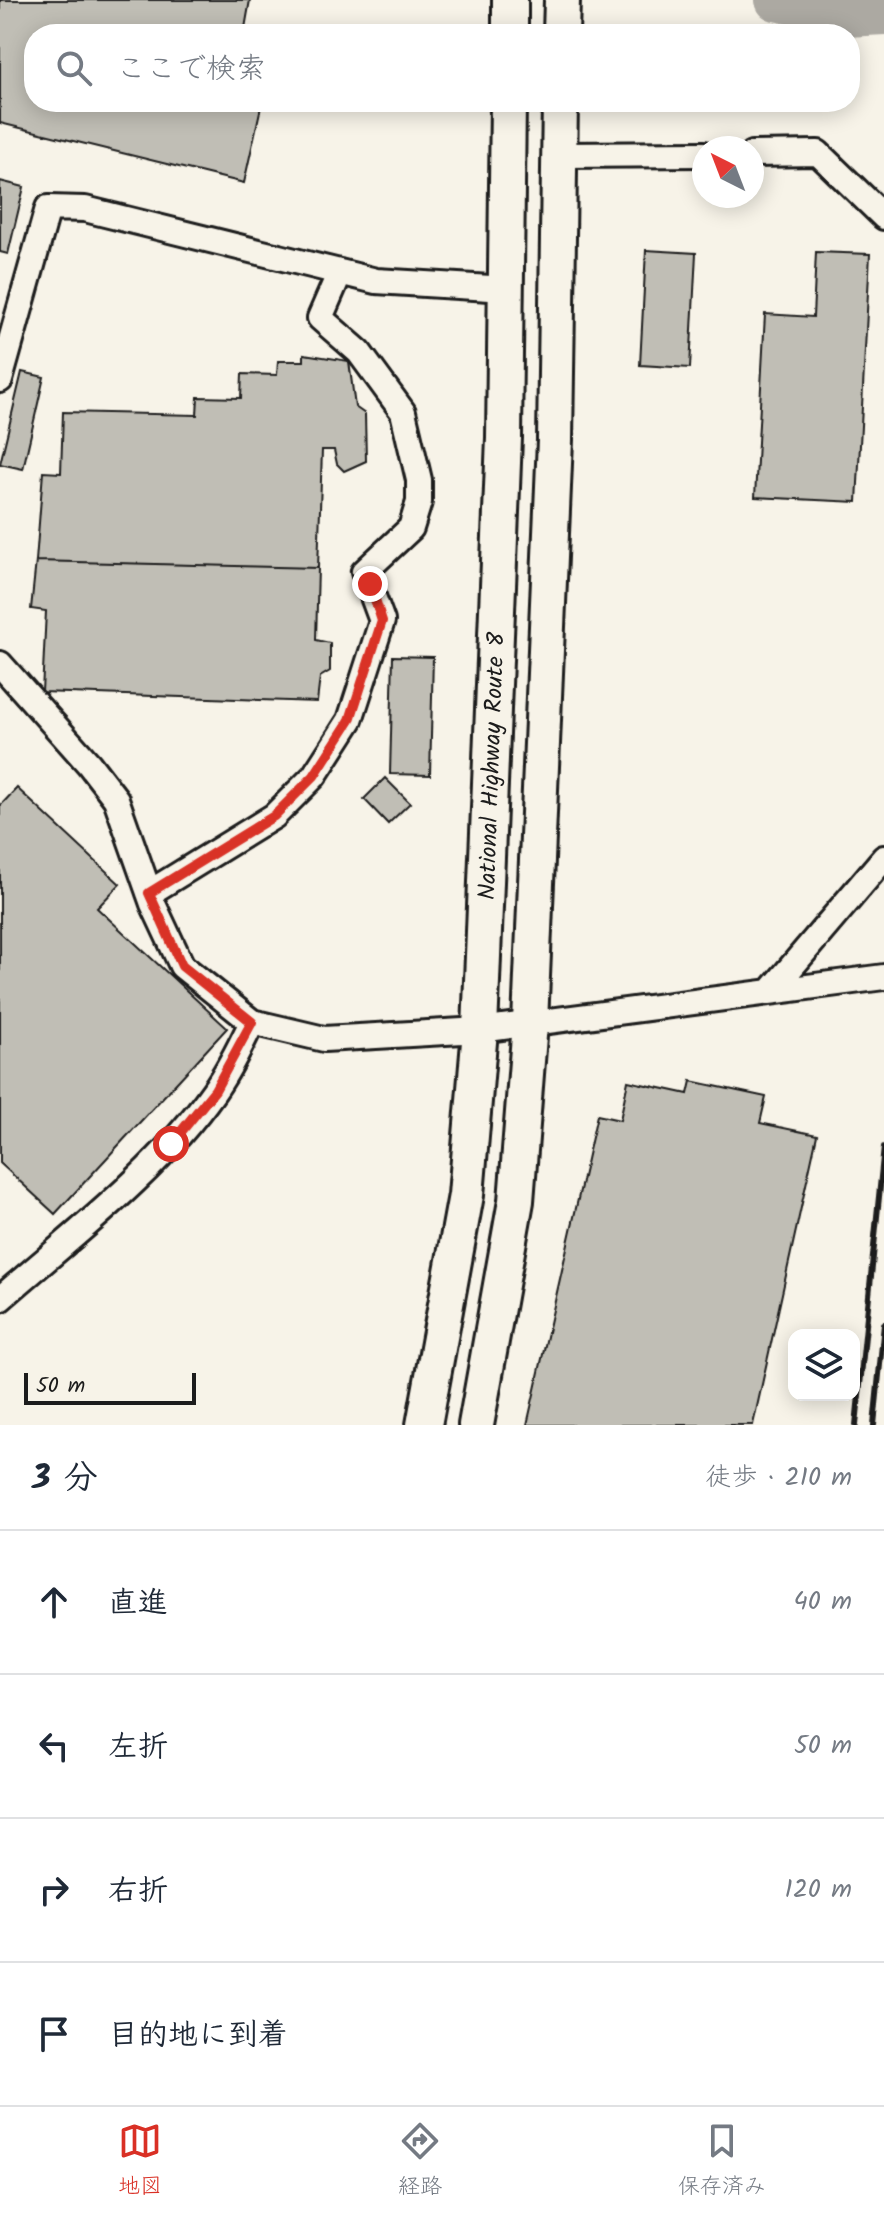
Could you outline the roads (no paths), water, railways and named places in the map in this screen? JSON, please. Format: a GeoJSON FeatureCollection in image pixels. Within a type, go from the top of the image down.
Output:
{"type":"FeatureCollection","features":[{"type":"Feature","properties":{"kind":"highway"},"geometry":{"type":"LineString","coordinates":[[510,0],[510,24]]}},
{"type":"Feature","properties":{"kind":"highway"},"geometry":{"type":"LineString","coordinates":[[561,24],[562,0]]}},
{"type":"Feature","properties":{"kind":"highway","name":"National Highway Route 8"},"geometry":{"type":"LineString","coordinates":[[424,1425],[466,1195],[480,1030],[504,438],[508,112]]}},
{"type":"Feature","properties":{"kind":"highway","name":"National Highway Route 8"},"geometry":{"type":"LineString","coordinates":[[476,1425],[516,1201],[530,1023],[555,440],[560,112]]}},
{"type":"Feature","properties":{"kind":"street"},"geometry":{"type":"LineString","coordinates":[[764,154],[818,153],[884,217]]}},
{"type":"Feature","properties":{"kind":"street"},"geometry":{"type":"LineString","coordinates":[[559,155],[692,154]]}},
{"type":"Feature","properties":{"kind":"street"},"geometry":{"type":"LineString","coordinates":[[0,380],[48,208],[85,209],[376,281],[507,289]]}},
{"type":"Feature","properties":{"kind":"street"},"geometry":{"type":"LineString","coordinates":[[149,893],[274,816],[314,776],[350,720],[382,621],[364,572],[411,528],[419,502],[419,480],[403,412],[359,352],[320,318],[340,272]]}},
{"type":"Feature","properties":{"kind":"street"},"geometry":{"type":"LineString","coordinates":[[0,664],[116,799],[149,893],[182,966],[252,1022],[324,1039],[480,1030],[884,977]]}},
{"type":"Feature","properties":{"kind":"street"},"geometry":{"type":"LineString","coordinates":[[771,991],[884,858]]}},
{"type":"Feature","properties":{"kind":"street"},"geometry":{"type":"LineString","coordinates":[[0,1299],[103,1209],[171,1144],[215,1090],[252,1022]]}},
{"type":"Feature","properties":{"kind":"waterway"},"geometry":{"type":"LineString","coordinates":[[776,0],[846,16],[884,14]]}},
{"type":"Feature","properties":{"kind":"railway"},"geometry":{"type":"LineString","coordinates":[[856,1425],[884,1147]]}},
{"type":"Feature","properties":{"kind":"railway"},"geometry":{"type":"LineString","coordinates":[[874,1425],[884,1324]]}}]}
